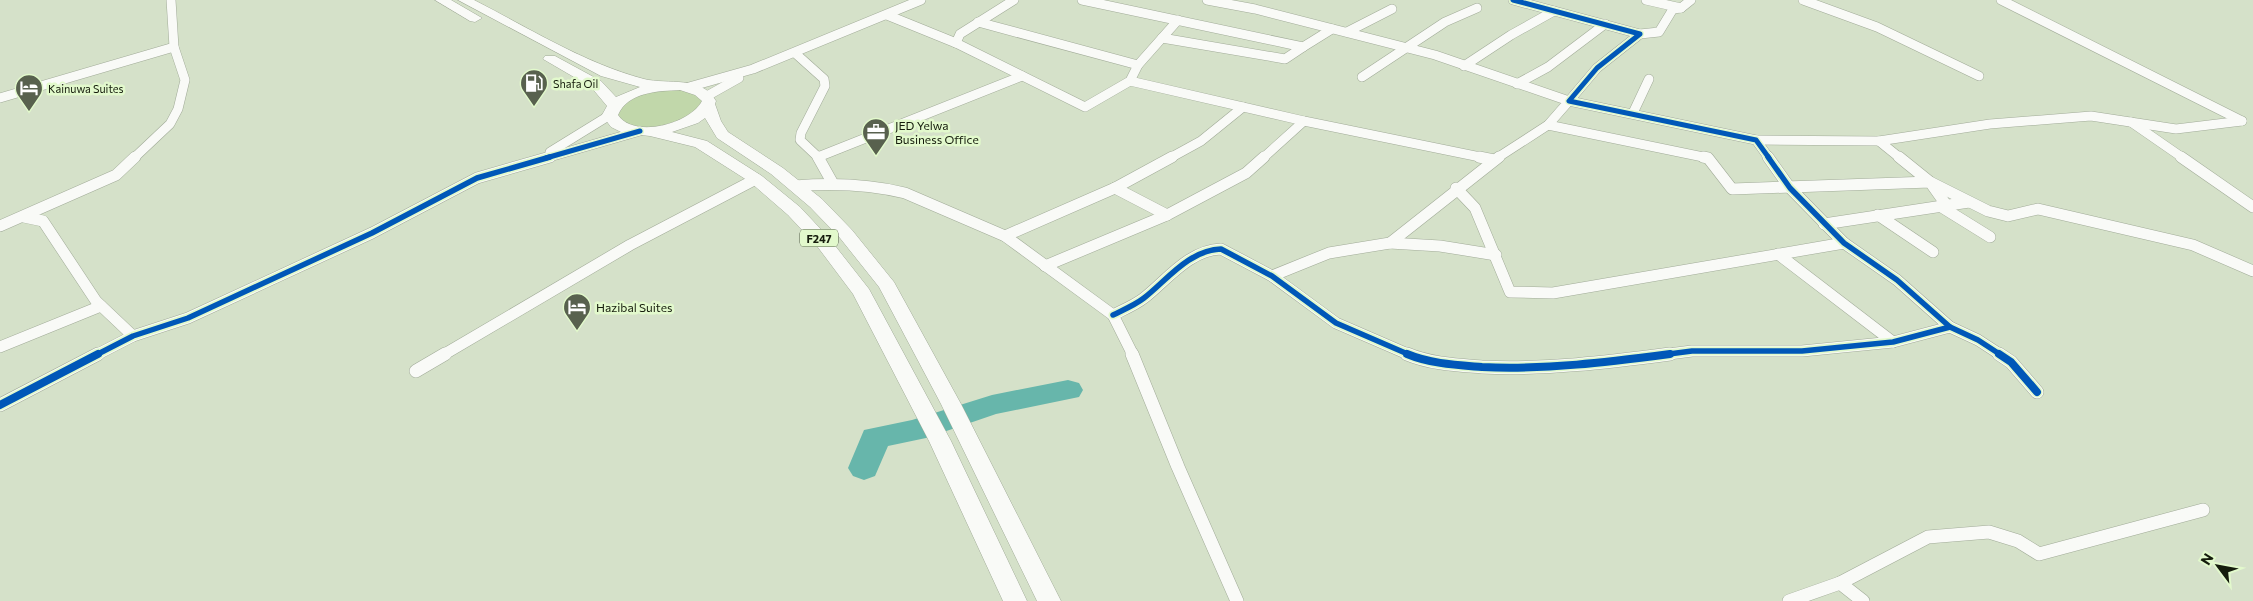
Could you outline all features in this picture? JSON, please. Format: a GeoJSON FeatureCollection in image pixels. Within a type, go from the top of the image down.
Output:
{"type":"FeatureCollection","features":[{"type":"Feature","properties":{"kind":"main road","name":"F247"},"geometry":{"type":"LineString","coordinates":[[441,0],[596,84],[613,110],[612,120],[622,128],[645,131],[701,144],[756,179],[794,211],[862,293],[940,441],[1015,601]]}},
{"type":"Feature","properties":{"kind":"main road"},"geometry":{"type":"LineString","coordinates":[[464,0],[606,73],[659,87],[689,87],[708,101]]}},
{"type":"Feature","properties":{"kind":"main road"},"geometry":{"type":"LineString","coordinates":[[613,110],[629,96],[659,87]]}},
{"type":"Feature","properties":{"kind":"main road","name":"F247"},"geometry":{"type":"LineString","coordinates":[[645,131],[684,124],[700,116],[708,101]]}},
{"type":"Feature","properties":{"kind":"main road","name":"F247"},"geometry":{"type":"LineString","coordinates":[[708,101],[713,121],[722,135],[777,171],[828,215],[878,273],[951,404],[965,436],[1048,601]]}},
{"type":"Feature","properties":{"kind":"street"},"geometry":{"type":"LineString","coordinates":[[0,226],[116,176],[170,124],[178,109],[185,80],[174,47],[171,0]]}},
{"type":"Feature","properties":{"kind":"street"},"geometry":{"type":"LineString","coordinates":[[903,0],[918,2]]}},
{"type":"Feature","properties":{"kind":"street"},"geometry":{"type":"LineString","coordinates":[[956,43],[960,34],[1014,0]]}},
{"type":"Feature","properties":{"kind":"street"},"geometry":{"type":"LineString","coordinates":[[1082,0],[1303,47]]}},
{"type":"Feature","properties":{"kind":"street"},"geometry":{"type":"LineString","coordinates":[[1207,0],[1255,9],[1406,48],[1569,101],[1756,140],[1880,141],[1945,130],[2032,120],[2091,116],[2176,128],[2242,121],[2001,0]]}},
{"type":"Feature","properties":{"kind":"street"},"geometry":{"type":"LineString","coordinates":[[1513,0],[1640,34],[1660,32],[1673,9],[1680,8],[1691,0]]}},
{"type":"Feature","properties":{"kind":"street"},"geometry":{"type":"LineString","coordinates":[[1646,0],[1680,8]]}},
{"type":"Feature","properties":{"kind":"street"},"geometry":{"type":"LineString","coordinates":[[1803,0],[1877,27],[1979,76]]}},
{"type":"Feature","properties":{"kind":"street"},"geometry":{"type":"LineString","coordinates":[[689,87],[753,69],[918,2]]}},
{"type":"Feature","properties":{"kind":"street"},"geometry":{"type":"LineString","coordinates":[[1362,77],[1445,22],[1477,8]]}},
{"type":"Feature","properties":{"kind":"street"},"geometry":{"type":"LineString","coordinates":[[1346,32],[1392,9]]}},
{"type":"Feature","properties":{"kind":"street"},"geometry":{"type":"LineString","coordinates":[[1464,66],[1510,35],[1554,11]]}},
{"type":"Feature","properties":{"kind":"street"},"geometry":{"type":"LineString","coordinates":[[887,15],[956,43],[1084,107],[1130,81],[1138,65],[1178,20]]}},
{"type":"Feature","properties":{"kind":"street"},"geometry":{"type":"LineString","coordinates":[[978,22],[1138,65]]}},
{"type":"Feature","properties":{"kind":"street"},"geometry":{"type":"LineString","coordinates":[[1517,84],[1548,67],[1605,24]]}},
{"type":"Feature","properties":{"kind":"street"},"geometry":{"type":"LineString","coordinates":[[1162,38],[1285,59],[1332,29]]}},
{"type":"Feature","properties":{"kind":"street"},"geometry":{"type":"LineString","coordinates":[[1390,243],[1456,188],[1494,160],[1548,125],[1597,68],[1640,34]]}},
{"type":"Feature","properties":{"kind":"street"},"geometry":{"type":"LineString","coordinates":[[0,98],[174,47]]}},
{"type":"Feature","properties":{"kind":"street"},"geometry":{"type":"LineString","coordinates":[[795,53],[824,79],[825,86],[801,133],[800,140],[818,157],[832,182]]}},
{"type":"Feature","properties":{"kind":"street"},"geometry":{"type":"LineString","coordinates":[[708,101],[753,69]]}},
{"type":"Feature","properties":{"kind":"street"},"geometry":{"type":"LineString","coordinates":[[818,157],[1022,76]]}},
{"type":"Feature","properties":{"kind":"street"},"geometry":{"type":"LineString","coordinates":[[1633,113],[1649,79]]}},
{"type":"Feature","properties":{"kind":"street"},"geometry":{"type":"LineString","coordinates":[[1130,81],[1304,121],[1494,160]]}},
{"type":"Feature","properties":{"kind":"street"},"geometry":{"type":"LineString","coordinates":[[1005,236],[1115,188],[1201,141],[1243,107]]}},
{"type":"Feature","properties":{"kind":"street"},"geometry":{"type":"LineString","coordinates":[[536,160],[613,110]]}},
{"type":"Feature","properties":{"kind":"street"},"geometry":{"type":"LineString","coordinates":[[2128,120],[2253,207]]}},
{"type":"Feature","properties":{"kind":"street"},"geometry":{"type":"LineString","coordinates":[[1045,266],[1167,215],[1246,173],[1304,121]]}},
{"type":"Feature","properties":{"kind":"street"},"geometry":{"type":"LineString","coordinates":[[1548,125],[1708,158],[1732,189],[1930,182]]}},
{"type":"Feature","properties":{"kind":"street"},"geometry":{"type":"LineString","coordinates":[[0,404],[133,336],[188,318],[372,233],[477,178],[645,131]]}},
{"type":"Feature","properties":{"kind":"street"},"geometry":{"type":"LineString","coordinates":[[1756,140],[1790,188],[1844,243],[1897,280],[1950,327],[1978,340],[2011,362],[2036,392]]}},
{"type":"Feature","properties":{"kind":"street"},"geometry":{"type":"LineString","coordinates":[[1880,141],[1930,182],[1988,211],[2008,216],[2038,210],[2193,245],[2253,271]]}},
{"type":"Feature","properties":{"kind":"street"},"geometry":{"type":"LineString","coordinates":[[416,371],[630,245],[756,179]]}},
{"type":"Feature","properties":{"kind":"street"},"geometry":{"type":"LineString","coordinates":[[795,186],[832,182],[888,188],[905,193],[1005,236],[1113,315],[1140,369],[1195,508],[1237,601]]}},
{"type":"Feature","properties":{"kind":"street"},"geometry":{"type":"LineString","coordinates":[[1930,182],[1943,206],[1990,237]]}},
{"type":"Feature","properties":{"kind":"street"},"geometry":{"type":"LineString","coordinates":[[1115,188],[1167,215]]}},
{"type":"Feature","properties":{"kind":"street"},"geometry":{"type":"LineString","coordinates":[[1456,188],[1475,208],[1510,292],[1553,293],[1844,243]]}},
{"type":"Feature","properties":{"kind":"street"},"geometry":{"type":"LineString","coordinates":[[1824,224],[1969,202]]}},
{"type":"Feature","properties":{"kind":"street"},"geometry":{"type":"LineString","coordinates":[[1878,216],[1933,252]]}},
{"type":"Feature","properties":{"kind":"street"},"geometry":{"type":"LineString","coordinates":[[24,217],[44,222],[101,306],[133,336]]}},
{"type":"Feature","properties":{"kind":"street"},"geometry":{"type":"LineString","coordinates":[[1272,276],[1329,253],[1390,243],[1440,246],[1479,254],[1496,255]]}},
{"type":"Feature","properties":{"kind":"street"},"geometry":{"type":"LineString","coordinates":[[1113,315],[1142,300],[1185,264],[1214,248],[1221,249],[1272,276],[1336,323],[1414,357],[1449,364],[1512,368],[1588,365],[1692,351],[1802,351],[1893,342],[1950,327]]}},
{"type":"Feature","properties":{"kind":"street"},"geometry":{"type":"LineString","coordinates":[[1778,254],[1893,342]]}},
{"type":"Feature","properties":{"kind":"street"},"geometry":{"type":"LineString","coordinates":[[0,347],[101,306]]}},
{"type":"Feature","properties":{"kind":"street"},"geometry":{"type":"LineString","coordinates":[[1788,601],[1840,584],[1928,537],[1989,532],[2018,541],[2040,554],[2203,510]]}},
{"type":"Feature","properties":{"kind":"street"},"geometry":{"type":"LineString","coordinates":[[1840,584],[1863,601]]}},
{"type":"Feature","properties":{"kind":"green space"},"geometry":{"type":"Polygon","coordinates":[[[659,90],[685,90],[701,97],[703,103],[693,116],[654,128],[628,126],[617,116],[618,110],[633,97],[659,90]]]}},
{"type":"Feature","properties":{"kind":"waterway"},"geometry":{"type":"LineString","coordinates":[[864,468],[875,438],[915,430],[992,405],[1068,390]]}},
{"type":"Feature","properties":{"kind":"cycle path"},"geometry":{"type":"LineString","coordinates":[[1513,0],[1640,34],[1597,68],[1569,101],[1668,120],[1716,133],[1756,140],[1790,188],[1844,243],[1897,280],[1950,327],[1978,340],[2011,362],[2037,392]]}},
{"type":"Feature","properties":{"kind":"cycle path"},"geometry":{"type":"LineString","coordinates":[[0,405],[133,336],[188,318],[372,233],[477,178],[640,131]]}},
{"type":"Feature","properties":{"kind":"cycle path"},"geometry":{"type":"LineString","coordinates":[[1113,315],[1140,301],[1191,259],[1212,249],[1221,249],[1272,276],[1336,323],[1414,357],[1449,365],[1512,368],[1588,365],[1692,351],[1802,351],[1893,342],[1950,327]]}},
{"type":"Feature","properties":{"kind":"place","name":"Shafa Oil"},"geometry":{"type":"Point","coordinates":[534,107]}},
{"type":"Feature","properties":{"kind":"place","name":"Kainuwa Suites"},"geometry":{"type":"Point","coordinates":[29,112]}},
{"type":"Feature","properties":{"kind":"place","name":"JED Yelwa Business Office"},"geometry":{"type":"Point","coordinates":[876,156]}},
{"type":"Feature","properties":{"kind":"place","name":"Hazibal Suites"},"geometry":{"type":"Point","coordinates":[577,331]}}]}
